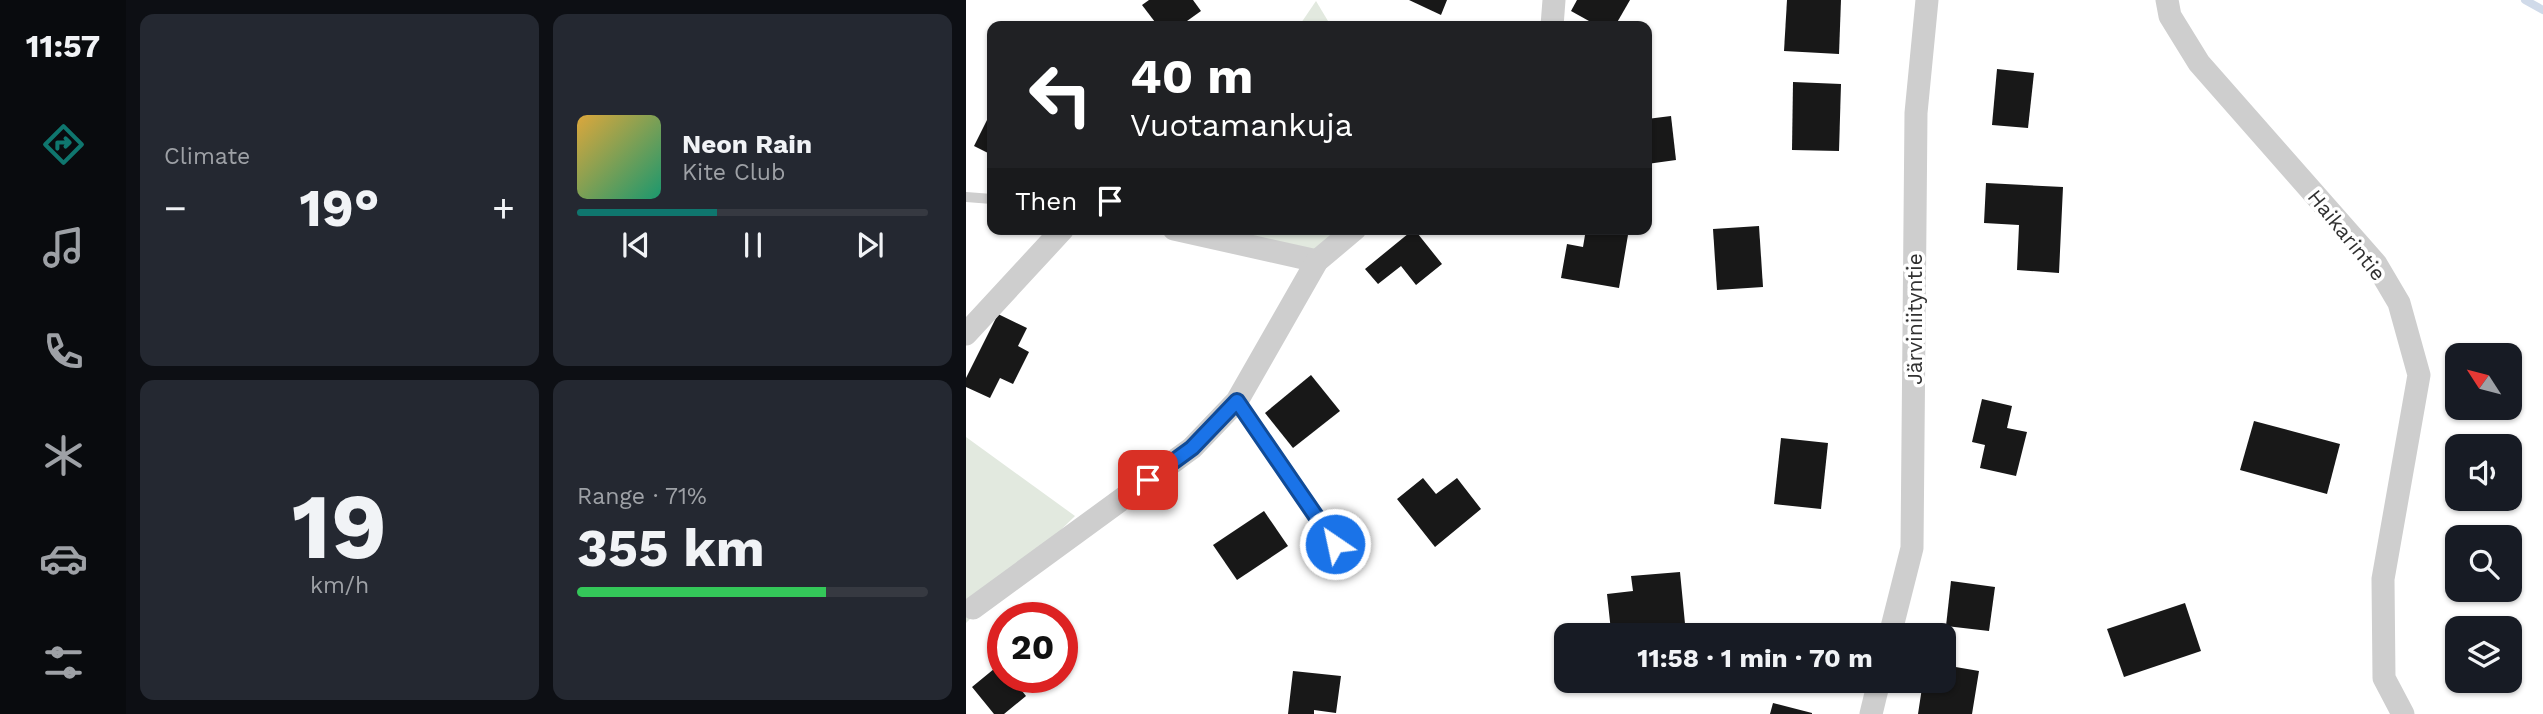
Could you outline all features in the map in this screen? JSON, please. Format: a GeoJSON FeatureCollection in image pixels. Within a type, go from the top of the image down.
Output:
{"type":"FeatureCollection","features":[{"type":"Feature","properties":{"kind":"street"},"geometry":{"type":"LineString","coordinates":[[1552,21],[1554,0]]}},
{"type":"Feature","properties":{"kind":"street","name":"Järviniityntie"},"geometry":{"type":"LineString","coordinates":[[1893,623],[1912,548],[1916,113],[1927,0]]}},
{"type":"Feature","properties":{"kind":"street","name":"Haikarintie"},"geometry":{"type":"LineString","coordinates":[[2167,0],[2170,16],[2199,63],[2376,264],[2399,303],[2419,375],[2383,579],[2384,678],[2403,714]]}},
{"type":"Feature","properties":{"kind":"street"},"geometry":{"type":"LineString","coordinates":[[966,334],[1057,235]]}},
{"type":"Feature","properties":{"kind":"street"},"geometry":{"type":"LineString","coordinates":[[1201,235],[1317,261]]}},
{"type":"Feature","properties":{"kind":"street"},"geometry":{"type":"LineString","coordinates":[[973,608],[1192,448],[1237,401],[1317,261],[1348,235]]}},
{"type":"Feature","properties":{"kind":"street"},"geometry":{"type":"LineString","coordinates":[[1871,714],[1876,693]]}},
{"type":"Feature","properties":{"kind":"lane"},"geometry":{"type":"LineString","coordinates":[[966,197],[987,199]]}},
{"type":"Feature","properties":{"kind":"lane"},"geometry":{"type":"LineString","coordinates":[[1237,401],[1335,544]]}},
{"type":"Feature","properties":{"kind":"shaded area"},"geometry":{"type":"Polygon","coordinates":[[[1316,1],[1328,21],[1302,21],[1316,1]]]}},
{"type":"Feature","properties":{"kind":"shaded area"},"geometry":{"type":"Polygon","coordinates":[[[1172,235],[1338,235],[1306,259],[1172,235]]]}},
{"type":"Feature","properties":{"kind":"shaded area"},"geometry":{"type":"Polygon","coordinates":[[[966,437],[1075,516],[966,623],[966,437]]]}},
{"type":"Feature","properties":{"kind":"building"},"geometry":{"type":"Polygon","coordinates":[[[1149,0],[1193,0],[1201,11],[1187,21],[1154,21],[1142,5],[1149,0]]]}},
{"type":"Feature","properties":{"kind":"building"},"geometry":{"type":"Polygon","coordinates":[[[1409,0],[1447,0],[1441,15],[1409,0]]]}},
{"type":"Feature","properties":{"kind":"building"},"geometry":{"type":"Polygon","coordinates":[[[1577,0],[1630,0],[1618,21],[1589,21],[1571,11],[1577,0]]]}},
{"type":"Feature","properties":{"kind":"building"},"geometry":{"type":"Polygon","coordinates":[[[1787,0],[1841,0],[1839,54],[1784,51],[1787,0]]]}},
{"type":"Feature","properties":{"kind":"building"},"geometry":{"type":"Polygon","coordinates":[[[1997,69],[2034,73],[2028,128],[1992,125],[1997,69]]]}},
{"type":"Feature","properties":{"kind":"building"},"geometry":{"type":"Polygon","coordinates":[[[1793,82],[1841,84],[1839,151],[1792,150],[1793,82]]]}},
{"type":"Feature","properties":{"kind":"building"},"geometry":{"type":"Polygon","coordinates":[[[1671,116],[1676,160],[1652,163],[1652,118],[1671,116]]]}},
{"type":"Feature","properties":{"kind":"building"},"geometry":{"type":"Polygon","coordinates":[[[987,120],[987,152],[974,146],[987,120]]]}},
{"type":"Feature","properties":{"kind":"building"},"geometry":{"type":"Polygon","coordinates":[[[1986,183],[2063,187],[2059,273],[2017,270],[2019,225],[1984,223],[1986,183]]]}},
{"type":"Feature","properties":{"kind":"building"},"geometry":{"type":"Polygon","coordinates":[[[1759,226],[1763,287],[1717,290],[1713,229],[1759,226]]]}},
{"type":"Feature","properties":{"kind":"building"},"geometry":{"type":"Polygon","coordinates":[[[1407,235],[1419,235],[1442,264],[1416,285],[1401,266],[1378,284],[1365,269],[1407,235]]]}},
{"type":"Feature","properties":{"kind":"building"},"geometry":{"type":"Polygon","coordinates":[[[1585,235],[1628,235],[1619,288],[1561,278],[1567,244],[1583,247],[1585,235]]]}},
{"type":"Feature","properties":{"kind":"building"},"geometry":{"type":"Polygon","coordinates":[[[998,314],[1027,328],[1018,346],[1029,352],[1013,384],[1000,378],[990,398],[966,387],[966,378],[998,314]]]}},
{"type":"Feature","properties":{"kind":"building"},"geometry":{"type":"Polygon","coordinates":[[[1311,375],[1340,411],[1293,448],[1265,413],[1311,375]]]}},
{"type":"Feature","properties":{"kind":"building"},"geometry":{"type":"Polygon","coordinates":[[[1982,399],[2012,406],[2007,428],[2027,432],[2016,476],[1980,468],[1985,445],[1972,442],[1982,399]]]}},
{"type":"Feature","properties":{"kind":"building"},"geometry":{"type":"Polygon","coordinates":[[[2254,421],[2340,444],[2327,494],[2240,470],[2254,421]]]}},
{"type":"Feature","properties":{"kind":"building"},"geometry":{"type":"Polygon","coordinates":[[[1781,438],[1828,443],[1821,509],[1774,504],[1781,438]]]}},
{"type":"Feature","properties":{"kind":"building"},"geometry":{"type":"Polygon","coordinates":[[[1423,478],[1436,494],[1457,478],[1481,509],[1435,547],[1397,499],[1423,478]]]}},
{"type":"Feature","properties":{"kind":"building"},"geometry":{"type":"Polygon","coordinates":[[[1264,511],[1288,546],[1237,580],[1213,545],[1264,511]]]}},
{"type":"Feature","properties":{"kind":"building"},"geometry":{"type":"Polygon","coordinates":[[[1680,572],[1685,623],[1610,623],[1607,594],[1633,591],[1631,576],[1680,572]]]}},
{"type":"Feature","properties":{"kind":"building"},"geometry":{"type":"Polygon","coordinates":[[[1951,581],[1995,587],[1989,631],[1956,627],[1956,623],[1946,623],[1951,581]]]}},
{"type":"Feature","properties":{"kind":"building"},"geometry":{"type":"Polygon","coordinates":[[[2185,603],[2201,651],[2124,677],[2107,629],[2185,603]]]}},
{"type":"Feature","properties":{"kind":"building"},"geometry":{"type":"Polygon","coordinates":[[[1956,667],[1979,671],[1972,714],[1918,714],[1921,693],[1956,693],[1956,667]]]}},
{"type":"Feature","properties":{"kind":"building"},"geometry":{"type":"Polygon","coordinates":[[[1293,671],[1341,676],[1336,713],[1314,710],[1314,714],[1288,714],[1293,671]]]}},
{"type":"Feature","properties":{"kind":"building"},"geometry":{"type":"Polygon","coordinates":[[[987,675],[987,693],[1024,693],[1026,696],[1004,714],[994,714],[972,687],[987,675]]]}},
{"type":"Feature","properties":{"kind":"building"},"geometry":{"type":"Polygon","coordinates":[[[1773,703],[1812,713],[1812,714],[1770,714],[1773,703]]]}},
{"type":"Feature","properties":{"kind":"waterway"},"geometry":{"type":"LineString","coordinates":[[2525,0],[2543,10]]}},
{"type":"Feature","properties":{"kind":"route"},"geometry":{"type":"LineString","coordinates":[[1148,480],[1192,448],[1237,401],[1335,544]]}}]}
